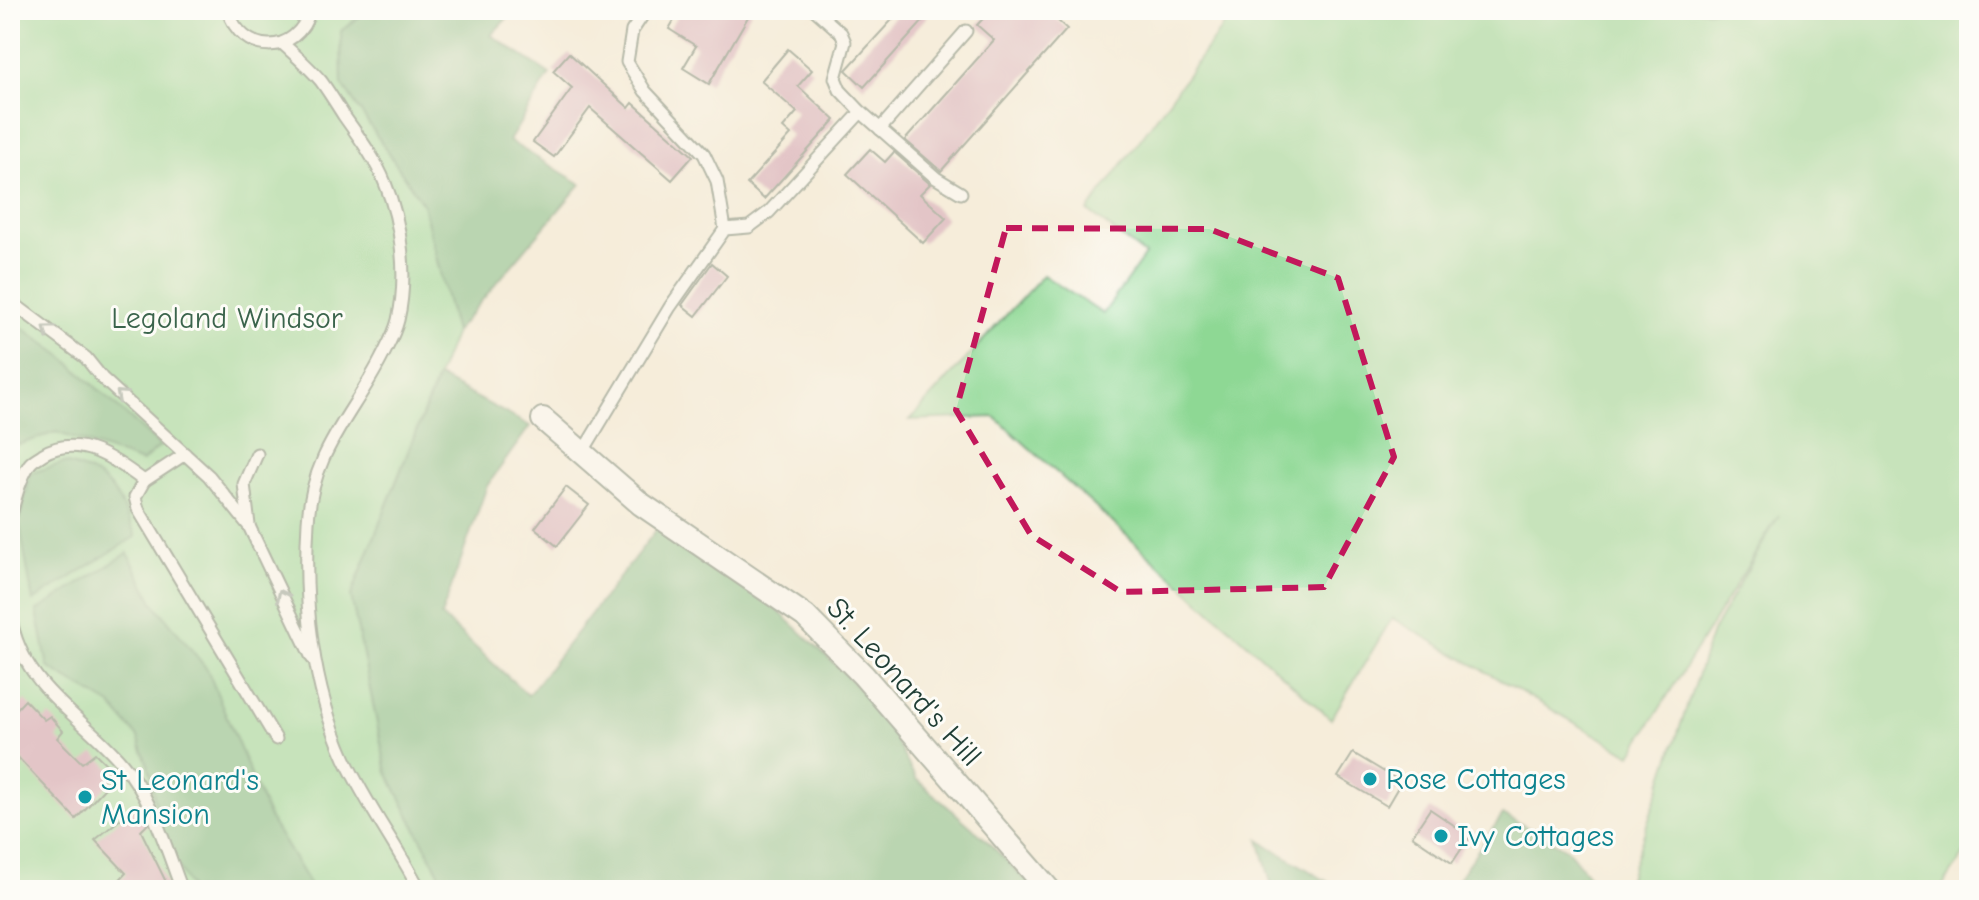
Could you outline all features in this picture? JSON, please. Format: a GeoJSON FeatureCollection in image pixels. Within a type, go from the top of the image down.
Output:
{"type":"FeatureCollection","features":[{"type":"Feature","properties":{"kind":"street","name":"St. Leonard's Hill"},"geometry":{"type":"LineString","coordinates":[[543,419],[641,504],[805,616],[863,675],[1049,890]]}},
{"type":"Feature","properties":{"kind":"lane"},"geometry":{"type":"LineString","coordinates":[[228,10],[233,25],[242,36],[268,45],[282,43],[295,36],[312,11]]}},
{"type":"Feature","properties":{"kind":"lane"},"geometry":{"type":"LineString","coordinates":[[582,453],[670,307],[725,229],[717,181],[704,154],[645,91],[627,62],[632,31],[646,10]]}},
{"type":"Feature","properties":{"kind":"lane"},"geometry":{"type":"LineString","coordinates":[[815,10],[841,33],[845,42],[835,78],[840,90],[936,178],[961,193]]}},
{"type":"Feature","properties":{"kind":"lane"},"geometry":{"type":"LineString","coordinates":[[880,129],[966,31]]}},
{"type":"Feature","properties":{"kind":"lane"},"geometry":{"type":"LineString","coordinates":[[282,43],[320,81],[385,182],[395,214],[403,273],[397,324],[380,361],[322,458],[312,490],[308,521],[308,567],[316,665],[326,711],[346,761],[400,850],[420,890]]}},
{"type":"Feature","properties":{"kind":"lane"},"geometry":{"type":"LineString","coordinates":[[725,229],[749,227],[769,212],[861,112]]}},
{"type":"Feature","properties":{"kind":"lane"},"geometry":{"type":"LineString","coordinates":[[10,301],[86,358],[102,378],[209,476],[249,526],[316,665]]}},
{"type":"Feature","properties":{"kind":"lane"},"geometry":{"type":"LineString","coordinates":[[10,518],[30,462],[53,449],[74,446],[96,450],[144,481]]}},
{"type":"Feature","properties":{"kind":"lane"},"geometry":{"type":"LineString","coordinates":[[185,454],[144,481],[135,497],[138,509],[276,739]]}},
{"type":"Feature","properties":{"kind":"lane"},"geometry":{"type":"LineString","coordinates":[[249,526],[244,484],[257,454]]}},
{"type":"Feature","properties":{"kind":"lane"},"geometry":{"type":"LineString","coordinates":[[10,615],[12,636],[39,683],[123,764],[150,808],[182,890]]}},
{"type":"Feature","properties":{"kind":"highlighted area"},"geometry":{"type":"Polygon","coordinates":[[[1006,228],[1209,229],[1338,278],[1394,457],[1324,587],[1121,592],[1031,535],[956,410],[1006,228]]]}},
{"type":"Feature","properties":{"kind":"green space","name":"Legoland Windsor"},"geometry":{"type":"Polygon","coordinates":[[[10,10],[367,10],[341,31],[342,84],[423,204],[455,332],[351,596],[387,772],[448,890],[10,890],[10,10]]]}},
{"type":"Feature","properties":{"kind":"green space"},"geometry":{"type":"Polygon","coordinates":[[[369,10],[515,10],[491,35],[550,74],[509,141],[581,184],[455,332],[423,204],[342,84],[341,31],[369,10]]]}},
{"type":"Feature","properties":{"kind":"green space"},"geometry":{"type":"Polygon","coordinates":[[[1235,10],[1969,10],[1969,847],[1940,890],[1633,890],[1628,881],[1712,632],[1779,515],[1631,755],[1392,618],[1331,719],[995,417],[910,420],[1043,275],[1103,314],[1145,255],[1088,211],[1235,10]]]}},
{"type":"Feature","properties":{"kind":"green space"},"geometry":{"type":"Polygon","coordinates":[[[10,319],[62,356],[160,446],[142,462],[56,432],[18,445],[10,407],[10,319]]]}},
{"type":"Feature","properties":{"kind":"green space"},"geometry":{"type":"Polygon","coordinates":[[[438,377],[530,426],[487,486],[441,616],[528,695],[660,525],[771,604],[838,667],[879,710],[916,779],[984,838],[1036,890],[448,890],[387,772],[351,596],[438,377]]]}},
{"type":"Feature","properties":{"kind":"green space"},"geometry":{"type":"Polygon","coordinates":[[[64,463],[93,474],[111,488],[136,536],[33,601],[19,521],[31,473],[64,463]]]}},
{"type":"Feature","properties":{"kind":"green space"},"geometry":{"type":"Polygon","coordinates":[[[128,553],[153,602],[207,669],[268,816],[313,890],[191,890],[159,832],[151,775],[138,737],[111,705],[48,667],[37,611],[128,553]]]}},
{"type":"Feature","properties":{"kind":"green space"},"geometry":{"type":"Polygon","coordinates":[[[1503,814],[1568,850],[1600,890],[1450,890],[1503,814]]]}},
{"type":"Feature","properties":{"kind":"green space"},"geometry":{"type":"Polygon","coordinates":[[[1259,840],[1341,890],[1273,890],[1259,840]]]}},
{"type":"Feature","properties":{"kind":"building"},"geometry":{"type":"Polygon","coordinates":[[[680,10],[752,10],[709,84],[683,68],[696,46],[669,29],[680,10]]]}},
{"type":"Feature","properties":{"kind":"building"},"geometry":{"type":"Polygon","coordinates":[[[901,10],[933,10],[864,87],[846,70],[901,10]]]}},
{"type":"Feature","properties":{"kind":"building"},"geometry":{"type":"Polygon","coordinates":[[[991,10],[1046,10],[1067,29],[941,171],[905,140],[994,40],[977,25],[991,10]]]}},
{"type":"Feature","properties":{"kind":"building"},"geometry":{"type":"Polygon","coordinates":[[[788,49],[812,70],[798,86],[835,120],[764,199],[747,184],[791,135],[783,128],[797,112],[761,81],[788,49]]]}},
{"type":"Feature","properties":{"kind":"building"},"geometry":{"type":"Polygon","coordinates":[[[569,53],[629,108],[633,103],[693,156],[672,180],[590,108],[554,157],[533,142],[572,88],[553,71],[569,53]]]}},
{"type":"Feature","properties":{"kind":"building"},"geometry":{"type":"Polygon","coordinates":[[[870,149],[885,162],[894,152],[930,184],[920,194],[946,218],[923,243],[847,174],[870,149]]]}},
{"type":"Feature","properties":{"kind":"building"},"geometry":{"type":"Polygon","coordinates":[[[712,263],[727,276],[696,316],[682,305],[712,263]]]}},
{"type":"Feature","properties":{"kind":"building"},"geometry":{"type":"Polygon","coordinates":[[[566,487],[589,505],[557,546],[535,528],[566,487]]]}},
{"type":"Feature","properties":{"kind":"building"},"geometry":{"type":"Polygon","coordinates":[[[25,700],[44,720],[50,716],[63,731],[57,738],[82,763],[95,753],[117,775],[76,819],[10,749],[10,716],[25,700]]]}},
{"type":"Feature","properties":{"kind":"building","name":"Rose Cottages"},"geometry":{"type":"Polygon","coordinates":[[[1353,753],[1401,782],[1387,806],[1338,777],[1353,753]]]}},
{"type":"Feature","properties":{"kind":"building"},"geometry":{"type":"Polygon","coordinates":[[[135,807],[148,824],[141,831],[170,890],[110,890],[126,873],[95,840],[135,807]]]}},
{"type":"Feature","properties":{"kind":"building","name":"Ivy Cottages"},"geometry":{"type":"Polygon","coordinates":[[[1430,809],[1470,836],[1452,863],[1412,836],[1430,809]]]}},
{"type":"Feature","properties":{"kind":"place","name":"Rose Cottages"},"geometry":{"type":"Point","coordinates":[1370,779]}},
{"type":"Feature","properties":{"kind":"place","name":"St Leonard's Mansion"},"geometry":{"type":"Point","coordinates":[85,797]}},
{"type":"Feature","properties":{"kind":"place","name":"Ivy Cottages"},"geometry":{"type":"Point","coordinates":[1441,836]}}]}
